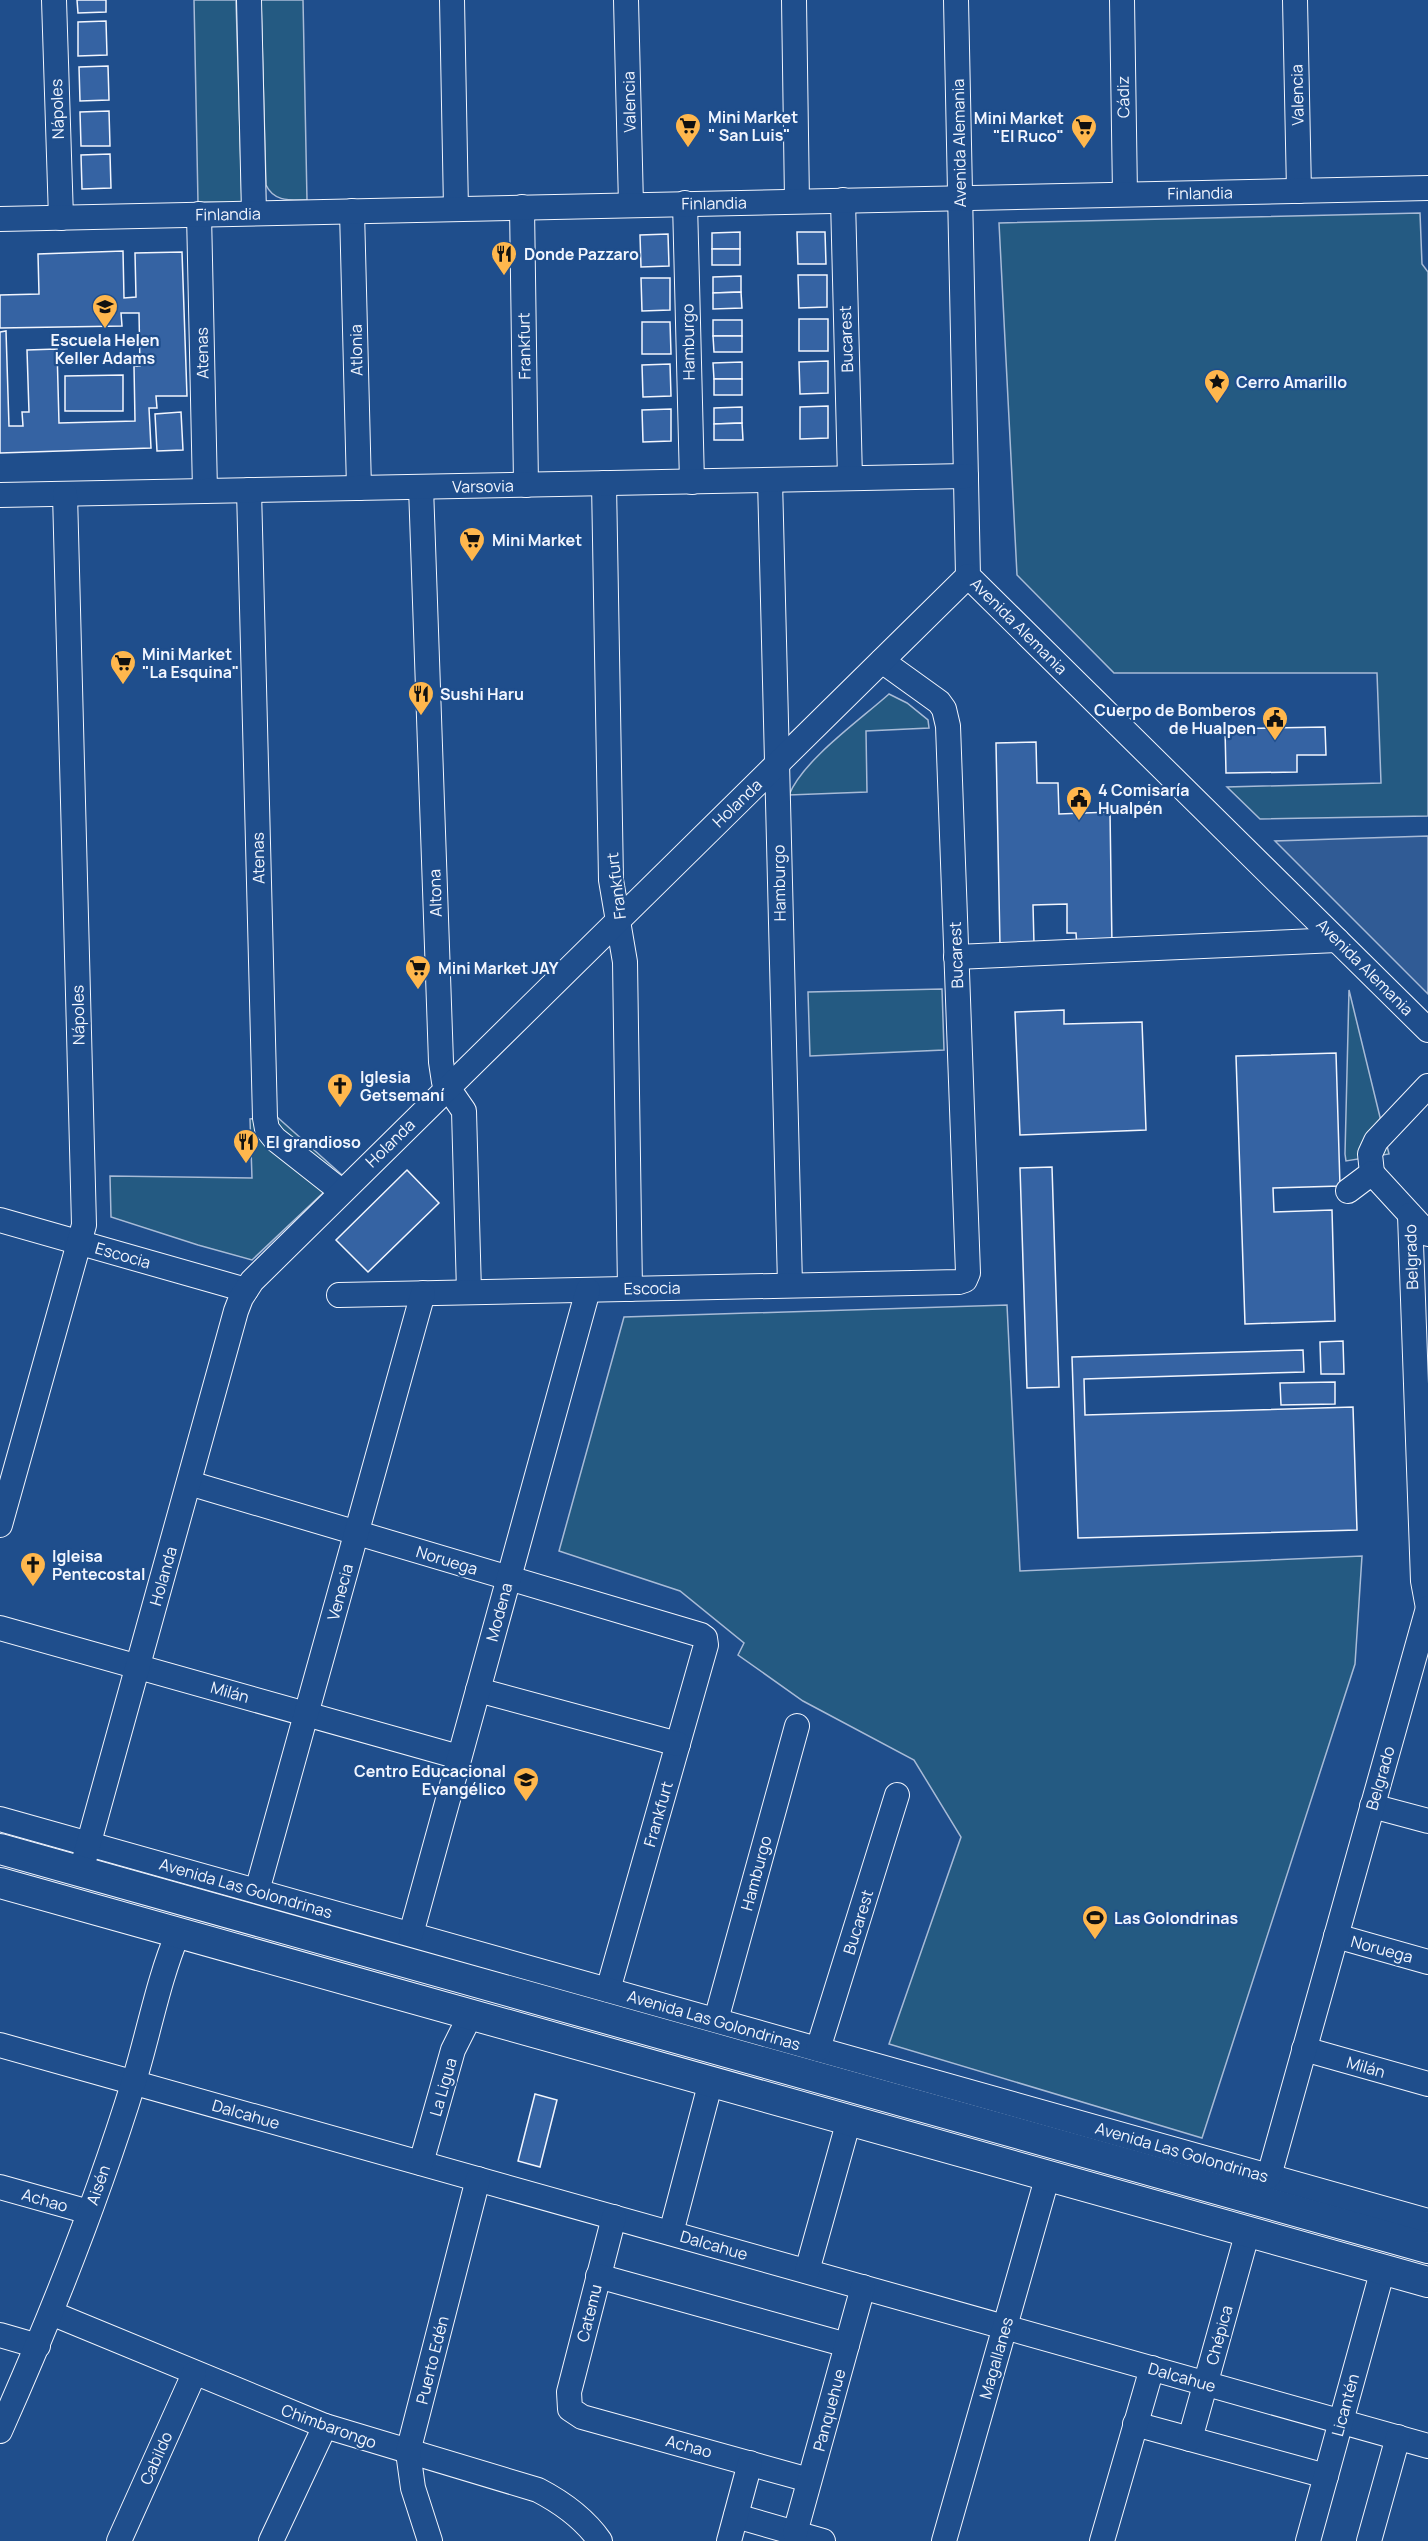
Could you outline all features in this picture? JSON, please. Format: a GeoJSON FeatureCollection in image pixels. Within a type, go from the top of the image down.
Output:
{"type":"FeatureCollection","features":[{"type":"Feature","properties":{"kind":"main road","name":"Avenida Las Golondrinas"},"geometry":{"type":"LineString","coordinates":[[0,1849],[85,1857],[220,1910],[1428,2248]]}},
{"type":"Feature","properties":{"kind":"main road"},"geometry":{"type":"LineString","coordinates":[[49,1897],[69,1888],[85,1857]]}},
{"type":"Feature","properties":{"kind":"main road"},"geometry":{"type":"LineString","coordinates":[[0,1883],[1428,2282]]}},
{"type":"Feature","properties":{"kind":"main road"},"geometry":{"type":"LineString","coordinates":[[178,1933],[203,1916],[220,1910]]}},
{"type":"Feature","properties":{"kind":"street","name":"Nápoles"},"geometry":{"type":"LineString","coordinates":[[54,0],[60,218]]}},
{"type":"Feature","properties":{"kind":"street"},"geometry":{"type":"LineString","coordinates":[[249,0],[254,213]]}},
{"type":"Feature","properties":{"kind":"street"},"geometry":{"type":"LineString","coordinates":[[452,0],[456,208]]}},
{"type":"Feature","properties":{"kind":"street","name":"Valencia"},"geometry":{"type":"LineString","coordinates":[[626,0],[631,205]]}},
{"type":"Feature","properties":{"kind":"street"},"geometry":{"type":"LineString","coordinates":[[794,0],[797,201]]}},
{"type":"Feature","properties":{"kind":"street","name":"Avenida Alemania"},"geometry":{"type":"LineString","coordinates":[[956,0],[968,576],[1428,1030]]}},
{"type":"Feature","properties":{"kind":"street","name":"Cádiz"},"geometry":{"type":"LineString","coordinates":[[1122,0],[1125,194]]}},
{"type":"Feature","properties":{"kind":"street","name":"Valencia"},"geometry":{"type":"LineString","coordinates":[[1294,0],[1299,191]]}},
{"type":"Feature","properties":{"kind":"street","name":"Finlandia"},"geometry":{"type":"LineString","coordinates":[[0,219],[1428,188]]}},
{"type":"Feature","properties":{"kind":"street","name":"Bucarest"},"geometry":{"type":"LineString","coordinates":[[843,200],[850,478]]}},
{"type":"Feature","properties":{"kind":"street","name":"Hamburgo"},"geometry":{"type":"LineString","coordinates":[[685,203],[692,482]]}},
{"type":"Feature","properties":{"kind":"street","name":"Frankfurt"},"geometry":{"type":"LineString","coordinates":[[522,207],[526,485]]}},
{"type":"Feature","properties":{"kind":"street","name":"Atlonia"},"geometry":{"type":"LineString","coordinates":[[352,211],[359,488]]}},
{"type":"Feature","properties":{"kind":"street","name":"Atenas"},"geometry":{"type":"LineString","coordinates":[[199,214],[205,491]]}},
{"type":"Feature","properties":{"kind":"street","name":"Varsovia"},"geometry":{"type":"LineString","coordinates":[[0,495],[966,476]]}},
{"type":"Feature","properties":{"kind":"street","name":"Hamburgo"},"geometry":{"type":"LineString","coordinates":[[770,480],[790,1285]]}},
{"type":"Feature","properties":{"kind":"street","name":"Frankfurt"},"geometry":{"type":"LineString","coordinates":[[604,483],[611,880],[625,962],[630,1288]]}},
{"type":"Feature","properties":{"kind":"street","name":"Altona"},"geometry":{"type":"LineString","coordinates":[[421,487],[441,1073],[447,1088],[464,1111],[469,1292]]}},
{"type":"Feature","properties":{"kind":"street","name":"Atenas"},"geometry":{"type":"LineString","coordinates":[[249,490],[265,1118],[267,1129],[275,1139],[341,1191]]}},
{"type":"Feature","properties":{"kind":"street","name":"Nápoles"},"geometry":{"type":"LineString","coordinates":[[0,1525],[84,1225],[65,494]]}},
{"type":"Feature","properties":{"kind":"street","name":"Holanda"},"geometry":{"type":"LineString","coordinates":[[85,1857],[236,1311],[246,1290],[265,1266],[968,576]]}},
{"type":"Feature","properties":{"kind":"street","name":"Bucarest"},"geometry":{"type":"LineString","coordinates":[[882,661],[933,696],[944,709],[947,717],[967,1262],[965,1280]]}},
{"type":"Feature","properties":{"kind":"street"},"geometry":{"type":"LineString","coordinates":[[956,957],[1337,940]]}},
{"type":"Feature","properties":{"kind":"street"},"geometry":{"type":"LineString","coordinates":[[1428,1086],[1376,1141],[1370,1154],[1372,1173],[1428,1234]]}},
{"type":"Feature","properties":{"kind":"street"},"geometry":{"type":"LineString","coordinates":[[1348,1191],[1372,1173]]}},
{"type":"Feature","properties":{"kind":"street","name":"Belgrado"},"geometry":{"type":"LineString","coordinates":[[1269,2176],[1372,1806],[1418,1681],[1428,1608],[1423,1581],[1424,1371],[1410,1215]]}},
{"type":"Feature","properties":{"kind":"street","name":"Escocia"},"geometry":{"type":"LineString","coordinates":[[0,1220],[246,1290]]}},
{"type":"Feature","properties":{"kind":"street","name":"Escocia"},"geometry":{"type":"LineString","coordinates":[[339,1295],[959,1282],[965,1280]]}},
{"type":"Feature","properties":{"kind":"street","name":"Modena"},"geometry":{"type":"LineString","coordinates":[[411,1934],[588,1290]]}},
{"type":"Feature","properties":{"kind":"street","name":"Venecia"},"geometry":{"type":"LineString","coordinates":[[257,1891],[423,1293]]}},
{"type":"Feature","properties":{"kind":"street","name":"Noruega"},"geometry":{"type":"LineString","coordinates":[[189,1483],[705,1638]]}},
{"type":"Feature","properties":{"kind":"street","name":"Milán"},"geometry":{"type":"LineString","coordinates":[[0,1628],[459,1757]]}},
{"type":"Feature","properties":{"kind":"street","name":"Frankfurt"},"geometry":{"type":"LineString","coordinates":[[608,1990],[706,1645],[705,1638]]}},
{"type":"Feature","properties":{"kind":"street"},"geometry":{"type":"LineString","coordinates":[[478,1690],[678,1744]]}},
{"type":"Feature","properties":{"kind":"street","name":"Hamburgo"},"geometry":{"type":"LineString","coordinates":[[716,2020],[797,1726]]}},
{"type":"Feature","properties":{"kind":"street","name":"Bucarest"},"geometry":{"type":"LineString","coordinates":[[818,2049],[897,1795]]}},
{"type":"Feature","properties":{"kind":"street"},"geometry":{"type":"LineString","coordinates":[[1372,1806],[1428,1821]]}},
{"type":"Feature","properties":{"kind":"street","name":"Avenida Las Golondrinas"},"geometry":{"type":"LineString","coordinates":[[0,1819],[85,1857],[257,1891],[1428,2221]]}},
{"type":"Feature","properties":{"kind":"street","name":"Aisén"},"geometry":{"type":"LineString","coordinates":[[0,2431],[38,2346],[89,2212],[134,2082],[169,1956],[178,1933]]}},
{"type":"Feature","properties":{"kind":"street","name":"Noruega"},"geometry":{"type":"LineString","coordinates":[[1335,1936],[1428,1962]]}},
{"type":"Feature","properties":{"kind":"street","name":"La Ligua"},"geometry":{"type":"LineString","coordinates":[[421,2163],[453,2050],[471,2014]]}},
{"type":"Feature","properties":{"kind":"street","name":"Dalcahue"},"geometry":{"type":"LineString","coordinates":[[0,2045],[1428,2446]]}},
{"type":"Feature","properties":{"kind":"street","name":"Milán"},"geometry":{"type":"LineString","coordinates":[[1304,2049],[1428,2084]]}},
{"type":"Feature","properties":{"kind":"street"},"geometry":{"type":"LineString","coordinates":[[671,2233],[711,2081]]}},
{"type":"Feature","properties":{"kind":"street"},"geometry":{"type":"LineString","coordinates":[[807,2271],[849,2120]]}},
{"type":"Feature","properties":{"kind":"street","name":"Magallanes"},"geometry":{"type":"LineString","coordinates":[[944,2541],[1047,2175]]}},
{"type":"Feature","properties":{"kind":"street","name":"Puerto Edén"},"geometry":{"type":"LineString","coordinates":[[430,2541],[412,2488],[408,2452],[478,2179]]}},
{"type":"Feature","properties":{"kind":"street","name":"Achao"},"geometry":{"type":"LineString","coordinates":[[0,2187],[89,2212]]}},
{"type":"Feature","properties":{"kind":"street","name":"Catemu"},"geometry":{"type":"LineString","coordinates":[[570,2409],[569,2392],[614,2217]]}},
{"type":"Feature","properties":{"kind":"street","name":"Chépica"},"geometry":{"type":"LineString","coordinates":[[1190,2439],[1248,2231]]}},
{"type":"Feature","properties":{"kind":"street","name":"Licantén"},"geometry":{"type":"LineString","coordinates":[[1308,2541],[1383,2269]]}},
{"type":"Feature","properties":{"kind":"street"},"geometry":{"type":"LineString","coordinates":[[598,2276],[847,2344]]}},
{"type":"Feature","properties":{"kind":"street","name":"Panquehue"},"geometry":{"type":"LineString","coordinates":[[795,2533],[863,2287]]}},
{"type":"Feature","properties":{"kind":"street","name":"Chimbarongo"},"geometry":{"type":"LineString","coordinates":[[51,2313],[325,2427],[538,2490],[568,2508],[592,2529],[600,2541]]}},
{"type":"Feature","properties":{"kind":"street"},"geometry":{"type":"LineString","coordinates":[[0,2335],[38,2346]]}},
{"type":"Feature","properties":{"kind":"street"},"geometry":{"type":"LineString","coordinates":[[1102,2541],[1152,2368]]}},
{"type":"Feature","properties":{"kind":"street","name":"Cabildo"},"geometry":{"type":"LineString","coordinates":[[119,2541],[194,2374]]}},
{"type":"Feature","properties":{"kind":"street","name":"Achao"},"geometry":{"type":"LineString","coordinates":[[570,2409],[582,2417],[809,2480]]}},
{"type":"Feature","properties":{"kind":"street"},"geometry":{"type":"LineString","coordinates":[[1135,2424],[1326,2476]]}},
{"type":"Feature","properties":{"kind":"street"},"geometry":{"type":"LineString","coordinates":[[272,2541],[325,2427]]}},
{"type":"Feature","properties":{"kind":"street"},"geometry":{"type":"LineString","coordinates":[[1369,2541],[1398,2437]]}},
{"type":"Feature","properties":{"kind":"street"},"geometry":{"type":"LineString","coordinates":[[729,2541],[750,2463]]}},
{"type":"Feature","properties":{"kind":"street"},"geometry":{"type":"LineString","coordinates":[[736,2516],[823,2541]]}},
{"type":"Feature","properties":{"kind":"shaded area"},"geometry":{"type":"Polygon","coordinates":[[[194,0],[236,0],[242,203],[198,202],[194,0]]]}},
{"type":"Feature","properties":{"kind":"shaded area"},"geometry":{"type":"Polygon","coordinates":[[[261,0],[303,0],[307,200],[289,200],[278,197],[269,191],[266,185],[261,0]]]}},
{"type":"Feature","properties":{"kind":"shaded area","name":"Cerro Amarillo"},"geometry":{"type":"Polygon","coordinates":[[[1420,213],[1422,264],[1428,272],[1428,816],[1260,819],[1227,787],[1381,783],[1377,673],[1114,673],[1017,575],[999,223],[1420,213]]]}},
{"type":"Feature","properties":{"kind":"shaded area"},"geometry":{"type":"Polygon","coordinates":[[[889,694],[907,703],[928,720],[929,728],[866,731],[867,792],[789,795],[806,768],[848,728],[889,694]]]}},
{"type":"Feature","properties":{"kind":"shaded area"},"geometry":{"type":"Polygon","coordinates":[[[1428,836],[1428,994],[1275,841],[1428,836]]]}},
{"type":"Feature","properties":{"kind":"shaded area"},"geometry":{"type":"Polygon","coordinates":[[[942,989],[944,1050],[810,1056],[808,992],[942,989]]]}},
{"type":"Feature","properties":{"kind":"shaded area"},"geometry":{"type":"Polygon","coordinates":[[[1349,990],[1389,1154],[1346,1161],[1345,1154],[1349,990]]]}},
{"type":"Feature","properties":{"kind":"shaded area"},"geometry":{"type":"Polygon","coordinates":[[[276,1116],[342,1175],[252,1260],[111,1217],[110,1176],[252,1178],[250,1119],[276,1116]]]}},
{"type":"Feature","properties":{"kind":"shaded area"},"geometry":{"type":"Polygon","coordinates":[[[1007,1305],[1020,1571],[1362,1556],[1355,1664],[1202,2138],[889,2044],[961,1837],[914,1760],[803,1701],[738,1655],[744,1643],[680,1591],[559,1551],[624,1317],[1007,1305]]]}},
{"type":"Feature","properties":{"kind":"building"},"geometry":{"type":"Polygon","coordinates":[[[77,0],[106,0],[106,12],[78,13],[77,0]]]}},
{"type":"Feature","properties":{"kind":"building"},"geometry":{"type":"Polygon","coordinates":[[[106,21],[107,55],[78,56],[78,22],[106,21]]]}},
{"type":"Feature","properties":{"kind":"building"},"geometry":{"type":"Polygon","coordinates":[[[108,66],[109,100],[80,101],[79,67],[108,66]]]}},
{"type":"Feature","properties":{"kind":"building"},"geometry":{"type":"Polygon","coordinates":[[[109,111],[110,146],[81,146],[80,112],[109,111]]]}},
{"type":"Feature","properties":{"kind":"building"},"geometry":{"type":"Polygon","coordinates":[[[110,154],[111,188],[82,189],[81,155],[110,154]]]}},
{"type":"Feature","properties":{"kind":"building"},"geometry":{"type":"Polygon","coordinates":[[[740,232],[740,249],[712,249],[712,233],[740,232]]]}},
{"type":"Feature","properties":{"kind":"building"},"geometry":{"type":"Polygon","coordinates":[[[797,232],[825,232],[826,264],[798,264],[797,232]]]}},
{"type":"Feature","properties":{"kind":"building"},"geometry":{"type":"Polygon","coordinates":[[[668,234],[669,266],[641,267],[640,235],[668,234]]]}},
{"type":"Feature","properties":{"kind":"building"},"geometry":{"type":"Polygon","coordinates":[[[712,249],[740,249],[740,265],[712,265],[712,249]]]}},
{"type":"Feature","properties":{"kind":"building"},"geometry":{"type":"Polygon","coordinates":[[[123,251],[124,298],[136,297],[135,253],[182,252],[187,396],[156,396],[157,408],[149,408],[151,448],[0,453],[0,332],[6,331],[9,426],[23,426],[22,412],[29,412],[27,350],[57,349],[59,423],[135,421],[134,366],[140,366],[139,313],[121,313],[122,326],[0,328],[0,295],[39,294],[38,254],[123,251]]]}},
{"type":"Feature","properties":{"kind":"building"},"geometry":{"type":"Polygon","coordinates":[[[798,275],[827,275],[827,307],[799,308],[798,275]]]}},
{"type":"Feature","properties":{"kind":"building"},"geometry":{"type":"Polygon","coordinates":[[[741,276],[741,292],[713,293],[713,277],[741,276]]]}},
{"type":"Feature","properties":{"kind":"building"},"geometry":{"type":"Polygon","coordinates":[[[641,278],[670,278],[670,310],[642,311],[641,278]]]}},
{"type":"Feature","properties":{"kind":"building"},"geometry":{"type":"Polygon","coordinates":[[[741,292],[742,308],[713,309],[713,293],[741,292]]]}},
{"type":"Feature","properties":{"kind":"building"},"geometry":{"type":"Polygon","coordinates":[[[799,319],[828,319],[828,351],[799,351],[799,319]]]}},
{"type":"Feature","properties":{"kind":"building"},"geometry":{"type":"Polygon","coordinates":[[[713,320],[742,320],[742,336],[713,336],[713,320]]]}},
{"type":"Feature","properties":{"kind":"building"},"geometry":{"type":"Polygon","coordinates":[[[642,322],[670,322],[671,354],[642,354],[642,322]]]}},
{"type":"Feature","properties":{"kind":"building"},"geometry":{"type":"Polygon","coordinates":[[[713,336],[742,336],[742,352],[714,352],[713,336]]]}},
{"type":"Feature","properties":{"kind":"building"},"geometry":{"type":"Polygon","coordinates":[[[828,361],[828,393],[800,394],[799,362],[828,361]]]}},
{"type":"Feature","properties":{"kind":"building"},"geometry":{"type":"Polygon","coordinates":[[[742,362],[742,379],[714,379],[713,363],[742,362]]]}},
{"type":"Feature","properties":{"kind":"building"},"geometry":{"type":"Polygon","coordinates":[[[670,364],[671,396],[643,397],[642,365],[670,364]]]}},
{"type":"Feature","properties":{"kind":"building"},"geometry":{"type":"Polygon","coordinates":[[[123,375],[123,411],[65,411],[65,376],[123,375]]]}},
{"type":"Feature","properties":{"kind":"building"},"geometry":{"type":"Polygon","coordinates":[[[714,379],[742,379],[742,395],[714,395],[714,379]]]}},
{"type":"Feature","properties":{"kind":"building"},"geometry":{"type":"Polygon","coordinates":[[[828,406],[828,438],[800,439],[800,407],[828,406]]]}},
{"type":"Feature","properties":{"kind":"building"},"geometry":{"type":"Polygon","coordinates":[[[742,407],[742,423],[714,424],[714,408],[742,407]]]}},
{"type":"Feature","properties":{"kind":"building"},"geometry":{"type":"Polygon","coordinates":[[[671,409],[671,441],[643,442],[642,410],[671,409]]]}},
{"type":"Feature","properties":{"kind":"building"},"geometry":{"type":"Polygon","coordinates":[[[181,412],[183,450],[157,451],[155,414],[181,412]]]}},
{"type":"Feature","properties":{"kind":"building"},"geometry":{"type":"Polygon","coordinates":[[[742,423],[743,440],[714,440],[714,424],[742,423]]]}},
{"type":"Feature","properties":{"kind":"building","name":"Cuerpo de Bomberos de Hualpen"},"geometry":{"type":"Polygon","coordinates":[[[1325,727],[1326,755],[1297,755],[1297,772],[1226,773],[1225,729],[1325,727]]]}},
{"type":"Feature","properties":{"kind":"building"},"geometry":{"type":"Polygon","coordinates":[[[1036,742],[1037,783],[1058,783],[1059,814],[1110,812],[1112,946],[1077,947],[1076,933],[1067,933],[1067,904],[1033,905],[1034,944],[1000,945],[996,743],[1036,742]]]}},
{"type":"Feature","properties":{"kind":"building"},"geometry":{"type":"Polygon","coordinates":[[[1064,1010],[1064,1024],[1142,1022],[1146,1130],[1020,1135],[1015,1012],[1064,1010]]]}},
{"type":"Feature","properties":{"kind":"building"},"geometry":{"type":"Polygon","coordinates":[[[1336,1053],[1340,1186],[1273,1188],[1274,1212],[1332,1210],[1335,1321],[1245,1324],[1236,1056],[1336,1053]]]}},
{"type":"Feature","properties":{"kind":"building"},"geometry":{"type":"Polygon","coordinates":[[[1052,1167],[1059,1387],[1027,1388],[1020,1168],[1052,1167]]]}},
{"type":"Feature","properties":{"kind":"building"},"geometry":{"type":"Polygon","coordinates":[[[407,1170],[439,1203],[368,1272],[336,1240],[407,1170]]]}},
{"type":"Feature","properties":{"kind":"building"},"geometry":{"type":"Polygon","coordinates":[[[1343,1341],[1344,1374],[1321,1374],[1320,1342],[1343,1341]]]}},
{"type":"Feature","properties":{"kind":"building"},"geometry":{"type":"Polygon","coordinates":[[[1303,1350],[1304,1372],[1084,1379],[1085,1415],[1353,1407],[1357,1530],[1078,1538],[1072,1357],[1303,1350]]]}},
{"type":"Feature","properties":{"kind":"building"},"geometry":{"type":"Polygon","coordinates":[[[1335,1382],[1335,1404],[1281,1405],[1280,1383],[1335,1382]]]}},
{"type":"Feature","properties":{"kind":"building"},"geometry":{"type":"Polygon","coordinates":[[[535,2094],[557,2100],[540,2167],[518,2161],[535,2094]]]}},
{"type":"Feature","properties":{"kind":"place","name":"Mini Market \" San Luis\""},"geometry":{"type":"Point","coordinates":[688,149]}},
{"type":"Feature","properties":{"kind":"place","name":"Mini Market \"El Ruco\""},"geometry":{"type":"Point","coordinates":[1084,150]}},
{"type":"Feature","properties":{"kind":"place","name":"Donde Pazzaro"},"geometry":{"type":"Point","coordinates":[504,277]}},
{"type":"Feature","properties":{"kind":"place","name":"Escuela Helen Keller Adams"},"geometry":{"type":"Point","coordinates":[105,330]}},
{"type":"Feature","properties":{"kind":"place","name":"Cerro Amarillo"},"geometry":{"type":"Point","coordinates":[1217,405]}},
{"type":"Feature","properties":{"kind":"place","name":"Mini Market"},"geometry":{"type":"Point","coordinates":[472,563]}},
{"type":"Feature","properties":{"kind":"place","name":"Mini Market \"La Esquina\""},"geometry":{"type":"Point","coordinates":[123,686]}},
{"type":"Feature","properties":{"kind":"place","name":"Sushi Haru"},"geometry":{"type":"Point","coordinates":[421,717]}},
{"type":"Feature","properties":{"kind":"place","name":"Cuerpo de Bomberos de Hualpen"},"geometry":{"type":"Point","coordinates":[1275,742]}},
{"type":"Feature","properties":{"kind":"place","name":"4 Comisaría Hualpén"},"geometry":{"type":"Point","coordinates":[1079,822]}},
{"type":"Feature","properties":{"kind":"place","name":"Mini Market JAY"},"geometry":{"type":"Point","coordinates":[418,991]}},
{"type":"Feature","properties":{"kind":"place","name":"Iglesia Getsemaní"},"geometry":{"type":"Point","coordinates":[340,1109]}},
{"type":"Feature","properties":{"kind":"place","name":"El grandioso"},"geometry":{"type":"Point","coordinates":[246,1165]}},
{"type":"Feature","properties":{"kind":"place","name":"Igleisa Pentecostal"},"geometry":{"type":"Point","coordinates":[33,1588]}},
{"type":"Feature","properties":{"kind":"place","name":"Centro Educacional Evangélico"},"geometry":{"type":"Point","coordinates":[526,1803]}},
{"type":"Feature","properties":{"kind":"place","name":"Las Golondrinas"},"geometry":{"type":"Point","coordinates":[1095,1941]}}]}
